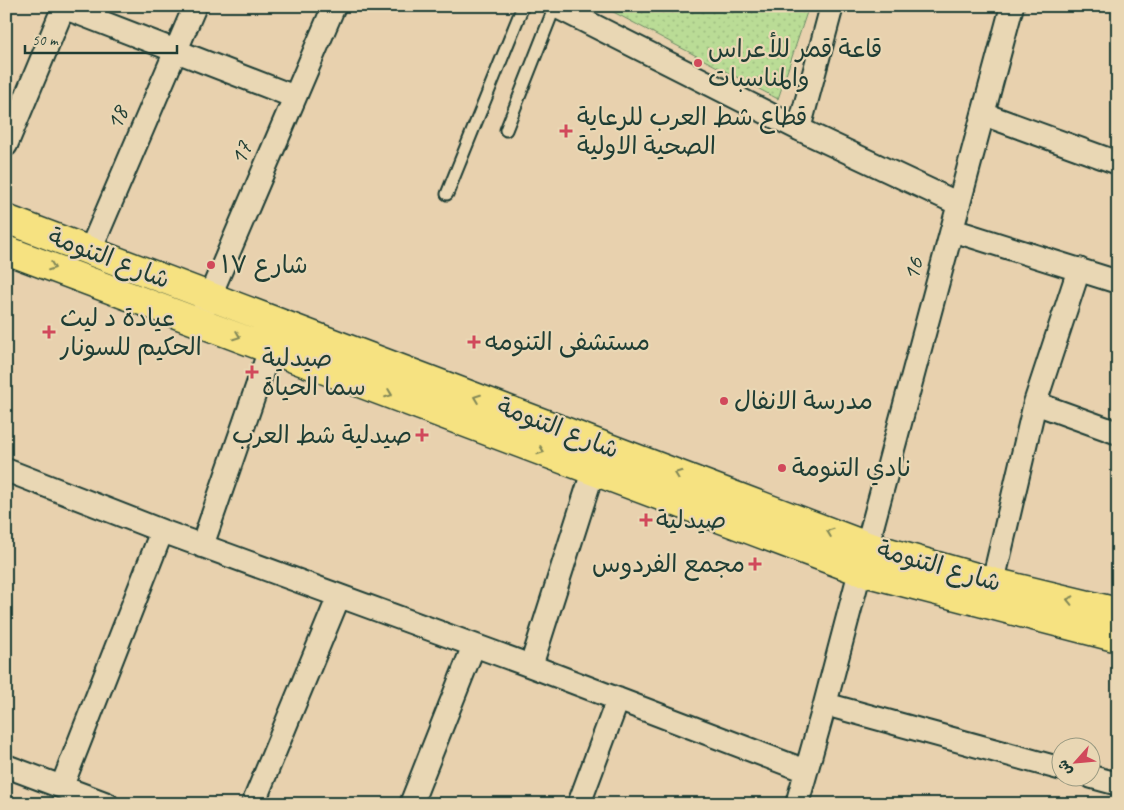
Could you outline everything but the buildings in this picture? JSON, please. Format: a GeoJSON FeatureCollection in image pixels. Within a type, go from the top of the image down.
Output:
{"type":"FeatureCollection","features":[{"type":"Feature","properties":{"kind":"main road","name":"شارع التنومة"},"geometry":{"type":"LineString","coordinates":[[6,219],[210,296],[863,558],[993,582],[1118,612]]}},
{"type":"Feature","properties":{"kind":"main road","name":"شارع التنومة"},"geometry":{"type":"LineString","coordinates":[[6,250],[594,471],[1118,638]]}},
{"type":"Feature","properties":{"kind":"street","name":"18"},"geometry":{"type":"LineString","coordinates":[[90,251],[195,6]]}},
{"type":"Feature","properties":{"kind":"street","name":"17"},"geometry":{"type":"LineString","coordinates":[[199,322],[334,6]]}},
{"type":"Feature","properties":{"kind":"street"},"geometry":{"type":"LineString","coordinates":[[555,6],[799,129],[959,204]]}},
{"type":"Feature","properties":{"kind":"street"},"geometry":{"type":"LineString","coordinates":[[799,129],[832,6]]}},
{"type":"Feature","properties":{"kind":"street","name":"16"},"geometry":{"type":"LineString","coordinates":[[797,804],[1012,6]]}},
{"type":"Feature","properties":{"kind":"street"},"geometry":{"type":"LineString","coordinates":[[6,145],[62,7],[295,96]]}},
{"type":"Feature","properties":{"kind":"street"},"geometry":{"type":"LineString","coordinates":[[983,114],[1118,163]]}},
{"type":"Feature","properties":{"kind":"street"},"geometry":{"type":"LineString","coordinates":[[952,230],[1118,282]]}},
{"type":"Feature","properties":{"kind":"street"},"geometry":{"type":"LineString","coordinates":[[993,582],[1035,403],[1079,269]]}},
{"type":"Feature","properties":{"kind":"street"},"geometry":{"type":"LineString","coordinates":[[202,546],[270,349]]}},
{"type":"Feature","properties":{"kind":"street"},"geometry":{"type":"LineString","coordinates":[[1035,403],[1118,432]]}},
{"type":"Feature","properties":{"kind":"street"},"geometry":{"type":"LineString","coordinates":[[6,470],[162,531],[474,645],[806,771]]}},
{"type":"Feature","properties":{"kind":"street"},"geometry":{"type":"LineString","coordinates":[[530,666],[594,471]]}},
{"type":"Feature","properties":{"kind":"street"},"geometry":{"type":"LineString","coordinates":[[62,786],[162,531]]}},
{"type":"Feature","properties":{"kind":"street"},"geometry":{"type":"LineString","coordinates":[[254,804],[339,596]]}},
{"type":"Feature","properties":{"kind":"street"},"geometry":{"type":"LineString","coordinates":[[411,804],[474,645]]}},
{"type":"Feature","properties":{"kind":"street"},"geometry":{"type":"LineString","coordinates":[[579,804],[618,699]]}},
{"type":"Feature","properties":{"kind":"street"},"geometry":{"type":"LineString","coordinates":[[825,704],[1052,766]]}},
{"type":"Feature","properties":{"kind":"street"},"geometry":{"type":"LineString","coordinates":[[6,766],[105,803]]}},
{"type":"Feature","properties":{"kind":"street"},"geometry":{"type":"LineString","coordinates":[[1102,780],[1118,784]]}},
{"type":"Feature","properties":{"kind":"lane"},"geometry":{"type":"LineString","coordinates":[[447,194],[523,6]]}},
{"type":"Feature","properties":{"kind":"lane"},"geometry":{"type":"LineString","coordinates":[[506,130],[555,6]]}},
{"type":"Feature","properties":{"kind":"green space"},"geometry":{"type":"Polygon","coordinates":[[[602,6],[809,6],[778,99],[602,6]]]}},
{"type":"Feature","properties":{"kind":"place","name":"قاعة قمر للأعراس والمناسبات"},"geometry":{"type":"Point","coordinates":[698,63]}},
{"type":"Feature","properties":{"kind":"place","name":"قطاع شط العرب للرعاية الصحية الاولية"},"geometry":{"type":"Point","coordinates":[566,131]}},
{"type":"Feature","properties":{"kind":"place","name":"شارع ١٧"},"geometry":{"type":"Point","coordinates":[211,265]}},
{"type":"Feature","properties":{"kind":"place","name":"عيادة د ليث الحكيم للسونار"},"geometry":{"type":"Point","coordinates":[49,332]}},
{"type":"Feature","properties":{"kind":"place","name":"مستشفى التنومه"},"geometry":{"type":"Point","coordinates":[474,342]}},
{"type":"Feature","properties":{"kind":"place","name":"صيدلية سما الحياة"},"geometry":{"type":"Point","coordinates":[252,372]}},
{"type":"Feature","properties":{"kind":"place","name":"مدرسة الانفال"},"geometry":{"type":"Point","coordinates":[724,401]}},
{"type":"Feature","properties":{"kind":"place","name":"صيدلية شط العرب"},"geometry":{"type":"Point","coordinates":[422,435]}},
{"type":"Feature","properties":{"kind":"place","name":"نادي التنومة"},"geometry":{"type":"Point","coordinates":[782,468]}},
{"type":"Feature","properties":{"kind":"place","name":"صيدلية"},"geometry":{"type":"Point","coordinates":[646,520]}},
{"type":"Feature","properties":{"kind":"place","name":"مجمع الفردوس"},"geometry":{"type":"Point","coordinates":[755,564]}}]}
